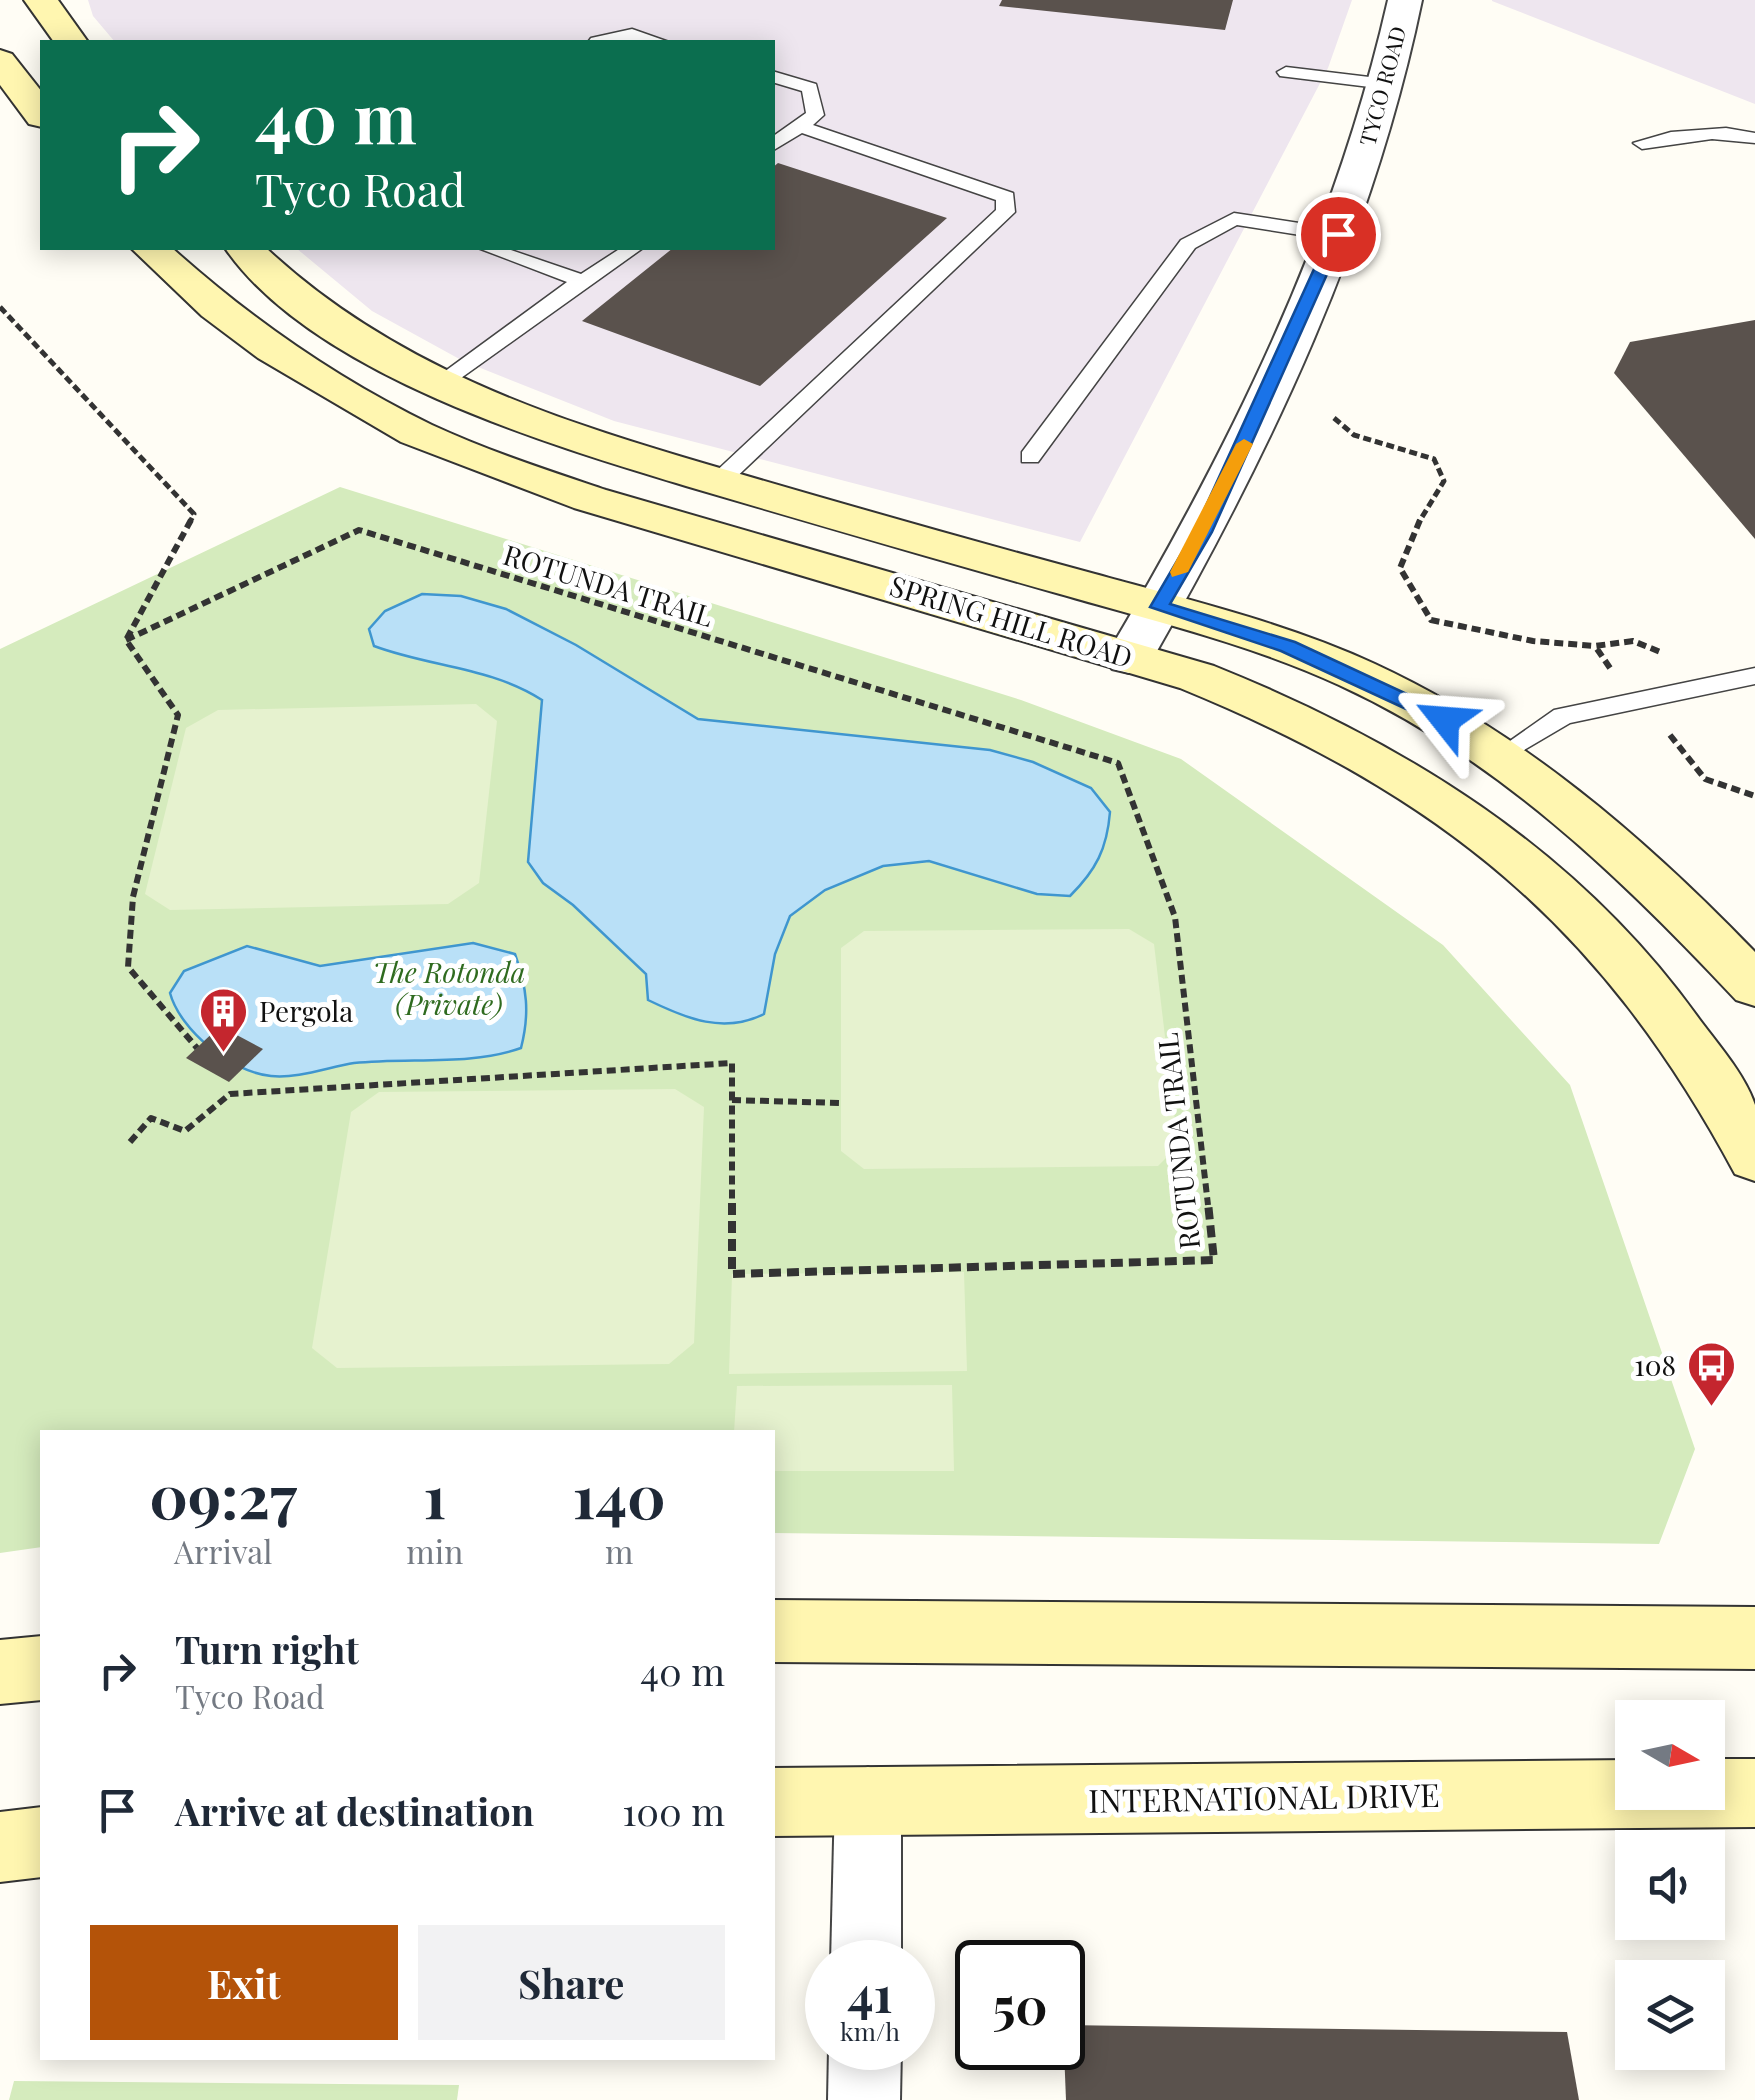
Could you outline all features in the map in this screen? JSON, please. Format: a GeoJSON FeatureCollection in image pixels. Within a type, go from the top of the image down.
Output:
{"type":"FeatureCollection","features":[{"type":"Feature","properties":{"kind":"main road"},"geometry":{"type":"LineString","coordinates":[[41,0],[70,40]]}},
{"type":"Feature","properties":{"kind":"main road"},"geometry":{"type":"LineString","coordinates":[[0,60],[40,113]]}},
{"type":"Feature","properties":{"kind":"main road","name":"SPRING HILL ROAD"},"geometry":{"type":"LineString","coordinates":[[152,250],[272,349],[416,434],[590,499],[1251,696],[1350,742],[1438,796],[1520,858],[1655,996],[1733,1113],[1755,1158]]}},
{"type":"Feature","properties":{"kind":"main road","name":"SPRING HILL ROAD"},"geometry":{"type":"LineString","coordinates":[[246,250],[307,305],[359,340],[498,412],[718,482],[1159,607],[1306,654],[1378,685],[1502,755],[1576,809],[1674,898],[1755,986]]}},
{"type":"Feature","properties":{"kind":"main road"},"geometry":{"type":"LineString","coordinates":[[775,1631],[1755,1638]]}},
{"type":"Feature","properties":{"kind":"main road"},"geometry":{"type":"LineString","coordinates":[[0,1672],[40,1668]]}},
{"type":"Feature","properties":{"kind":"main road","name":"INTERNATIONAL DRIVE"},"geometry":{"type":"LineString","coordinates":[[775,1802],[1755,1793]]}},
{"type":"Feature","properties":{"kind":"main road"},"geometry":{"type":"LineString","coordinates":[[0,1847],[40,1842]]}},
{"type":"Feature","properties":{"kind":"street","name":"TYCO ROAD"},"geometry":{"type":"LineString","coordinates":[[1129,658],[1203,532],[1338,234],[1386,84],[1404,0]]}},
{"type":"Feature","properties":{"kind":"street"},"geometry":{"type":"LineString","coordinates":[[866,1940],[868,1800]]}},
{"type":"Feature","properties":{"kind":"street"},"geometry":{"type":"LineString","coordinates":[[864,2100],[865,2070]]}},
{"type":"Feature","properties":{"kind":"lane"},"geometry":{"type":"LineString","coordinates":[[606,40],[632,34],[653,40]]}},
{"type":"Feature","properties":{"kind":"lane"},"geometry":{"type":"LineString","coordinates":[[1286,72],[1386,84]]}},
{"type":"Feature","properties":{"kind":"lane"},"geometry":{"type":"LineString","coordinates":[[775,77],[810,88],[815,114],[775,144]]}},
{"type":"Feature","properties":{"kind":"lane"},"geometry":{"type":"LineString","coordinates":[[718,482],[1005,212],[1006,197],[800,126]]}},
{"type":"Feature","properties":{"kind":"lane"},"geometry":{"type":"LineString","coordinates":[[1642,143],[1693,133],[1732,132],[1755,138]]}},
{"type":"Feature","properties":{"kind":"lane"},"geometry":{"type":"LineString","coordinates":[[1030,456],[1188,244],[1234,219],[1338,234]]}},
{"type":"Feature","properties":{"kind":"lane"},"geometry":{"type":"LineString","coordinates":[[494,250],[582,282]]}},
{"type":"Feature","properties":{"kind":"lane"},"geometry":{"type":"LineString","coordinates":[[440,384],[630,250]]}},
{"type":"Feature","properties":{"kind":"lane"},"geometry":{"type":"LineString","coordinates":[[1502,755],[1563,716],[1755,676]]}},
{"type":"Feature","properties":{"kind":"path"},"geometry":{"type":"LineString","coordinates":[[0,307],[194,514],[126,640],[178,715],[133,897],[128,967],[197,1048]]}},
{"type":"Feature","properties":{"kind":"path"},"geometry":{"type":"LineString","coordinates":[[1334,418],[1354,436],[1434,459],[1444,482],[1410,537],[1400,568],[1430,620],[1500,631],[1550,647],[1633,641],[1668,656]]}},
{"type":"Feature","properties":{"kind":"path","name":"ROTUNDA TRAIL"},"geometry":{"type":"LineString","coordinates":[[126,640],[358,530],[1118,763],[1175,917],[1214,1260],[732,1274],[732,1063],[230,1094],[184,1131],[151,1118],[130,1142]]}},
{"type":"Feature","properties":{"kind":"path"},"geometry":{"type":"LineString","coordinates":[[1595,646],[1614,674]]}},
{"type":"Feature","properties":{"kind":"path"},"geometry":{"type":"LineString","coordinates":[[1663,726],[1705,779],[1755,796]]}},
{"type":"Feature","properties":{"kind":"path"},"geometry":{"type":"LineString","coordinates":[[732,1100],[842,1104]]}},
{"type":"Feature","properties":{"kind":"shaded area"},"geometry":{"type":"Polygon","coordinates":[[[88,0],[1352,0],[1328,68],[1080,542],[614,421],[463,361],[372,311],[298,250],[775,250],[775,40],[113,40],[93,16],[88,0]]]}},
{"type":"Feature","properties":{"kind":"shaded area"},"geometry":{"type":"Polygon","coordinates":[[[1492,0],[1755,0],[1755,104],[1492,1],[1492,0]]]}},
{"type":"Feature","properties":{"kind":"green space","name":"The Rotonda (Private)"},"geometry":{"type":"Polygon","coordinates":[[[340,487],[1021,700],[1181,759],[1443,945],[1570,1085],[1695,1449],[1659,1544],[775,1533],[775,1430],[40,1430],[40,1547],[0,1553],[0,649],[340,487]]]}},
{"type":"Feature","properties":{"kind":"green space"},"geometry":{"type":"Polygon","coordinates":[[[476,704],[497,721],[479,883],[448,904],[170,910],[145,894],[186,728],[218,710],[476,704]]]}},
{"type":"Feature","properties":{"kind":"green space"},"geometry":{"type":"Polygon","coordinates":[[[1129,929],[1154,944],[1178,1146],[1158,1166],[864,1169],[841,1151],[841,948],[864,931],[1129,929]]]}},
{"type":"Feature","properties":{"kind":"green space"},"geometry":{"type":"Polygon","coordinates":[[[675,1089],[704,1107],[694,1343],[669,1364],[337,1368],[312,1348],[351,1112],[379,1092],[675,1089]]]}},
{"type":"Feature","properties":{"kind":"green space"},"geometry":{"type":"Polygon","coordinates":[[[964,1272],[967,1371],[729,1374],[732,1274],[964,1272]]]}},
{"type":"Feature","properties":{"kind":"green space"},"geometry":{"type":"Polygon","coordinates":[[[952,1385],[954,1471],[775,1471],[775,1430],[734,1430],[737,1386],[952,1385]]]}},
{"type":"Feature","properties":{"kind":"green space"},"geometry":{"type":"Polygon","coordinates":[[[14,2081],[459,2085],[457,2100],[9,2100],[14,2081]]]}},
{"type":"Feature","properties":{"kind":"water"},"geometry":{"type":"Polygon","coordinates":[[[422,594],[461,596],[506,609],[576,645],[698,719],[990,750],[1033,762],[1091,788],[1110,812],[1103,848],[1087,877],[1070,896],[1037,894],[929,861],[883,866],[825,890],[790,916],[775,954],[764,1014],[720,1023],[677,1013],[648,1000],[646,974],[573,905],[543,883],[528,862],[542,700],[481,674],[374,646],[369,629],[385,611],[422,594]]]}},
{"type":"Feature","properties":{"kind":"water"},"geometry":{"type":"Polygon","coordinates":[[[473,943],[515,954],[526,1001],[521,1048],[481,1057],[375,1061],[271,1076],[240,1067],[209,1047],[184,1021],[170,993],[184,971],[247,946],[320,966],[473,943]]]}},
{"type":"Feature","properties":{"kind":"building"},"geometry":{"type":"Polygon","coordinates":[[[1002,0],[1233,0],[1225,30],[999,6],[1002,0]]]}},
{"type":"Feature","properties":{"kind":"building"},"geometry":{"type":"Polygon","coordinates":[[[778,163],[947,218],[760,386],[582,321],[671,250],[775,250],[778,163]]]}},
{"type":"Feature","properties":{"kind":"building"},"geometry":{"type":"Polygon","coordinates":[[[1755,320],[1755,539],[1614,373],[1630,342],[1755,320]]]}},
{"type":"Feature","properties":{"kind":"building","name":"Pergola"},"geometry":{"type":"Polygon","coordinates":[[[220,1026],[263,1049],[229,1082],[186,1058],[220,1026]]]}},
{"type":"Feature","properties":{"kind":"building"},"geometry":{"type":"Polygon","coordinates":[[[1085,2025],[1567,2032],[1579,2100],[1066,2100],[1065,2070],[1085,2070],[1085,2025]]]}},
{"type":"Feature","properties":{"kind":"slow traffic"},"geometry":{"type":"LineString","coordinates":[[1179,572],[1203,532],[1244,444]]}},
{"type":"Feature","properties":{"kind":"place","name":"Pergola"},"geometry":{"type":"Point","coordinates":[224,1054]}},
{"type":"Feature","properties":{"kind":"place","name":"108"},"geometry":{"type":"Point","coordinates":[1711,1408]}},
{"type":"Feature","properties":{"kind":"route"},"geometry":{"type":"LineString","coordinates":[[1338,234],[1203,532],[1159,607],[1288,646],[1378,685],[1445,720]]}}]}
